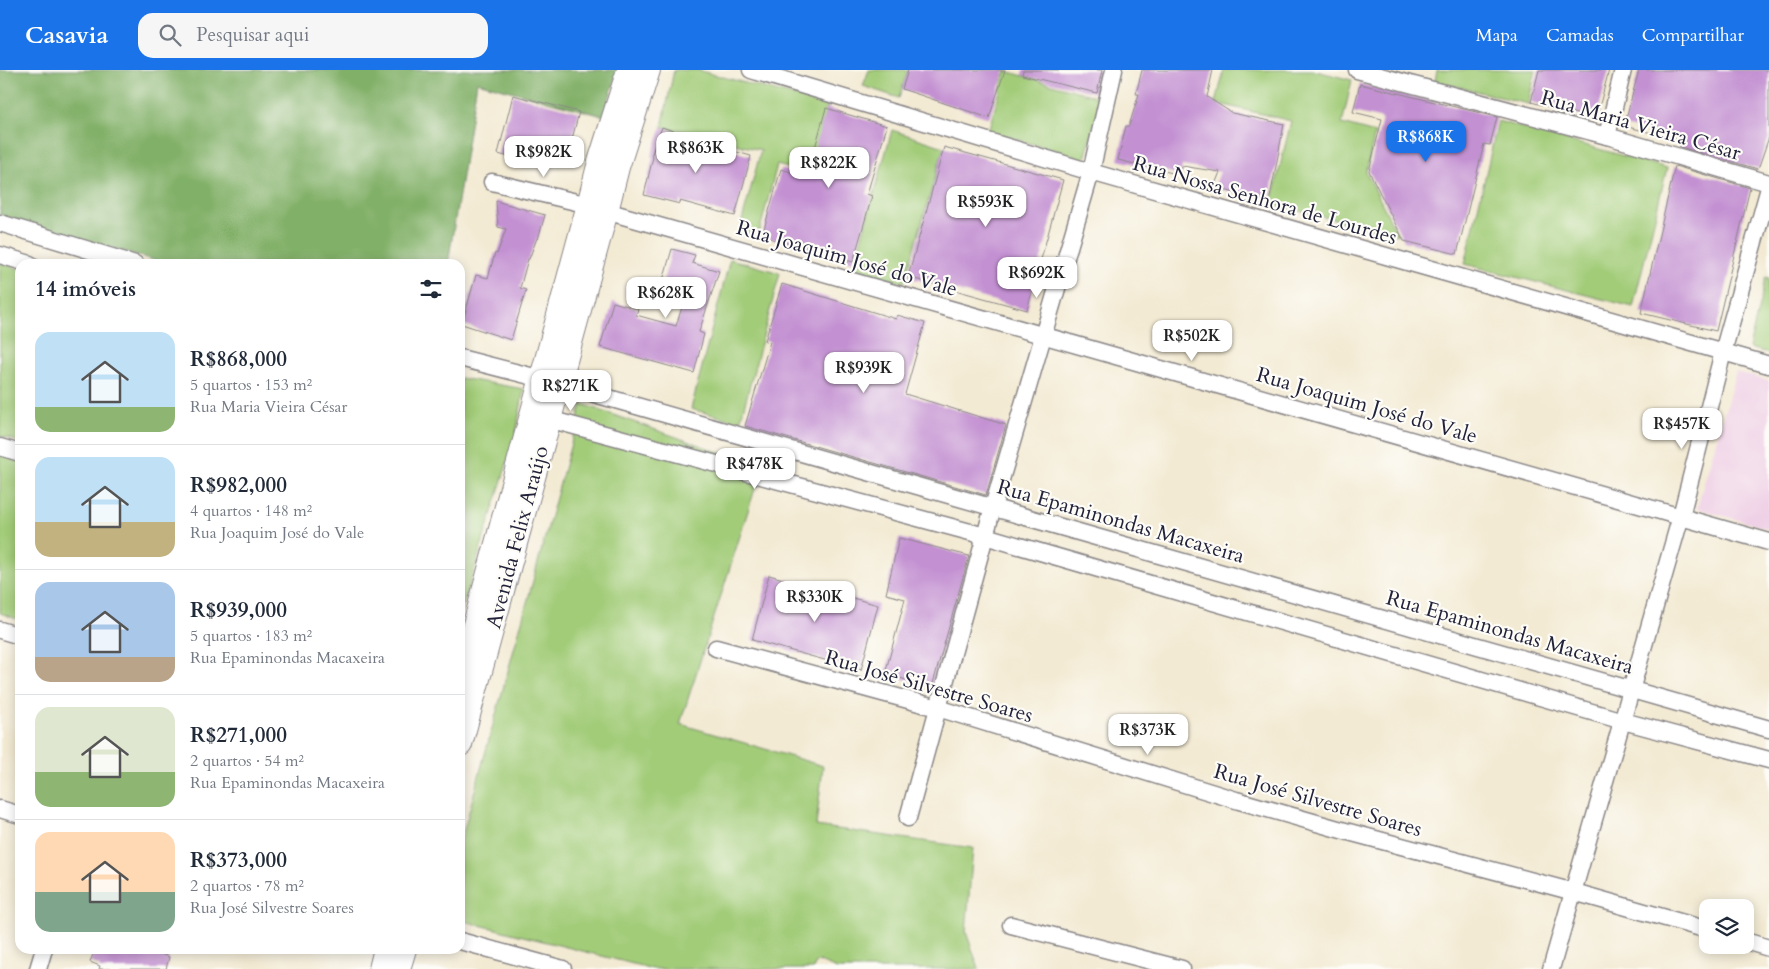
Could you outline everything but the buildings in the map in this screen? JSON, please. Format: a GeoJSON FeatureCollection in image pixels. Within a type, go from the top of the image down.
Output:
{"type":"FeatureCollection","features":[{"type":"Feature","properties":{"kind":"main road","name":"Avenida Felix Araújo"},"geometry":{"type":"LineString","coordinates":[[598,208],[600,162],[629,70]]}},
{"type":"Feature","properties":{"kind":"main road","name":"Avenida Felix Araújo"},"geometry":{"type":"LineString","coordinates":[[465,724],[541,417],[598,208],[617,167],[648,70]]}},
{"type":"Feature","properties":{"kind":"main road","name":"Avenida Felix Araújo"},"geometry":{"type":"LineString","coordinates":[[465,661],[502,523],[541,417]]}},
{"type":"Feature","properties":{"kind":"main road"},"geometry":{"type":"LineString","coordinates":[[381,969],[385,954]]}},
{"type":"Feature","properties":{"kind":"main road"},"geometry":{"type":"LineString","coordinates":[[398,969],[402,954]]}},
{"type":"Feature","properties":{"kind":"street","name":"Rua Nossa Senhora de Lourdes"},"geometry":{"type":"LineString","coordinates":[[751,70],[1091,172],[1769,365]]}},
{"type":"Feature","properties":{"kind":"street"},"geometry":{"type":"LineString","coordinates":[[908,818],[993,507],[1091,172],[1114,70]]}},
{"type":"Feature","properties":{"kind":"street","name":"Rua Maria Vieira César"},"geometry":{"type":"LineString","coordinates":[[1358,70],[1607,136],[1769,183]]}},
{"type":"Feature","properties":{"kind":"street"},"geometry":{"type":"LineString","coordinates":[[1607,136],[1623,70]]}},
{"type":"Feature","properties":{"kind":"street","name":"Rua Joaquim José do Vale"},"geometry":{"type":"LineString","coordinates":[[492,182],[598,208],[1769,542]]}},
{"type":"Feature","properties":{"kind":"street"},"geometry":{"type":"LineString","coordinates":[[1551,969],[1682,516],[1723,352],[1769,188]]}},
{"type":"Feature","properties":{"kind":"street"},"geometry":{"type":"LineString","coordinates":[[0,223],[119,259]]}},
{"type":"Feature","properties":{"kind":"street"},"geometry":{"type":"LineString","coordinates":[[0,255],[15,260]]}},
{"type":"Feature","properties":{"kind":"street","name":"Rua Epaminondas Macaxeira"},"geometry":{"type":"LineString","coordinates":[[465,359],[551,381],[1769,729]]}},
{"type":"Feature","properties":{"kind":"street"},"geometry":{"type":"LineString","coordinates":[[541,417],[985,536],[1623,721],[1769,760]]}},
{"type":"Feature","properties":{"kind":"street"},"geometry":{"type":"LineString","coordinates":[[0,447],[15,452]]}},
{"type":"Feature","properties":{"kind":"street"},"geometry":{"type":"LineString","coordinates":[[0,630],[15,634]]}},
{"type":"Feature","properties":{"kind":"street","name":"Rua José Silvestre Soares"},"geometry":{"type":"LineString","coordinates":[[716,648],[938,708],[1345,831],[1699,927]]}},
{"type":"Feature","properties":{"kind":"street"},"geometry":{"type":"LineString","coordinates":[[0,809],[15,814]]}},
{"type":"Feature","properties":{"kind":"street"},"geometry":{"type":"LineString","coordinates":[[1011,924],[1182,969]]}},
{"type":"Feature","properties":{"kind":"street"},"geometry":{"type":"LineString","coordinates":[[465,942],[563,969]]}},
{"type":"Feature","properties":{"kind":"street"},"geometry":{"type":"LineString","coordinates":[[1754,944],[1769,948]]}},
{"type":"Feature","properties":{"kind":"street"},"geometry":{"type":"LineString","coordinates":[[38,969],[42,954]]}},
{"type":"Feature","properties":{"kind":"shaded area"},"geometry":{"type":"Polygon","coordinates":[[[1736,372],[1769,381],[1769,529],[1697,508],[1736,372]]]}},
{"type":"Feature","properties":{"kind":"green space"},"geometry":{"type":"Polygon","coordinates":[[[0,70],[619,70],[603,116],[477,82],[449,259],[150,259],[0,215],[0,70]]]}},
{"type":"Feature","properties":{"kind":"green space"},"geometry":{"type":"Polygon","coordinates":[[[674,70],[697,70],[828,105],[810,174],[777,165],[758,237],[739,232],[761,150],[662,127],[674,70]]]}},
{"type":"Feature","properties":{"kind":"green space"},"geometry":{"type":"Polygon","coordinates":[[[869,70],[908,70],[899,98],[863,86],[869,70]]]}},
{"type":"Feature","properties":{"kind":"green space"},"geometry":{"type":"Polygon","coordinates":[[[1224,70],[1312,70],[1352,80],[1342,124],[1375,133],[1366,172],[1398,235],[1271,204],[1291,121],[1216,103],[1224,70]]]}},
{"type":"Feature","properties":{"kind":"green space"},"geometry":{"type":"Polygon","coordinates":[[[1437,70],[1536,70],[1528,104],[1435,81],[1437,70]]]}},
{"type":"Feature","properties":{"kind":"green space"},"geometry":{"type":"Polygon","coordinates":[[[1006,71],[1101,98],[1085,159],[988,131],[1006,71]]]}},
{"type":"Feature","properties":{"kind":"green space"},"geometry":{"type":"Polygon","coordinates":[[[1498,121],[1667,168],[1633,307],[1465,264],[1498,121]]]}},
{"type":"Feature","properties":{"kind":"green space"},"geometry":{"type":"Polygon","coordinates":[[[892,130],[944,147],[904,283],[853,268],[892,130]]]}},
{"type":"Feature","properties":{"kind":"green space"},"geometry":{"type":"Polygon","coordinates":[[[730,259],[780,273],[740,422],[691,409],[730,259]]]}},
{"type":"Feature","properties":{"kind":"green space"},"geometry":{"type":"Polygon","coordinates":[[[0,263],[15,268],[15,440],[0,436],[0,263]]]}},
{"type":"Feature","properties":{"kind":"green space"},"geometry":{"type":"Polygon","coordinates":[[[1766,277],[1769,278],[1769,353],[1749,348],[1766,277]]]}},
{"type":"Feature","properties":{"kind":"green space"},"geometry":{"type":"Polygon","coordinates":[[[465,379],[524,389],[515,438],[465,599],[465,379]]]}},
{"type":"Feature","properties":{"kind":"green space"},"geometry":{"type":"Polygon","coordinates":[[[582,404],[762,467],[680,724],[823,766],[816,826],[973,848],[966,932],[979,969],[837,969],[817,961],[813,969],[653,969],[465,921],[465,826],[582,404]]]}},
{"type":"Feature","properties":{"kind":"green space"},"geometry":{"type":"Polygon","coordinates":[[[0,451],[15,455],[15,618],[0,613],[0,451]]]}}]}
